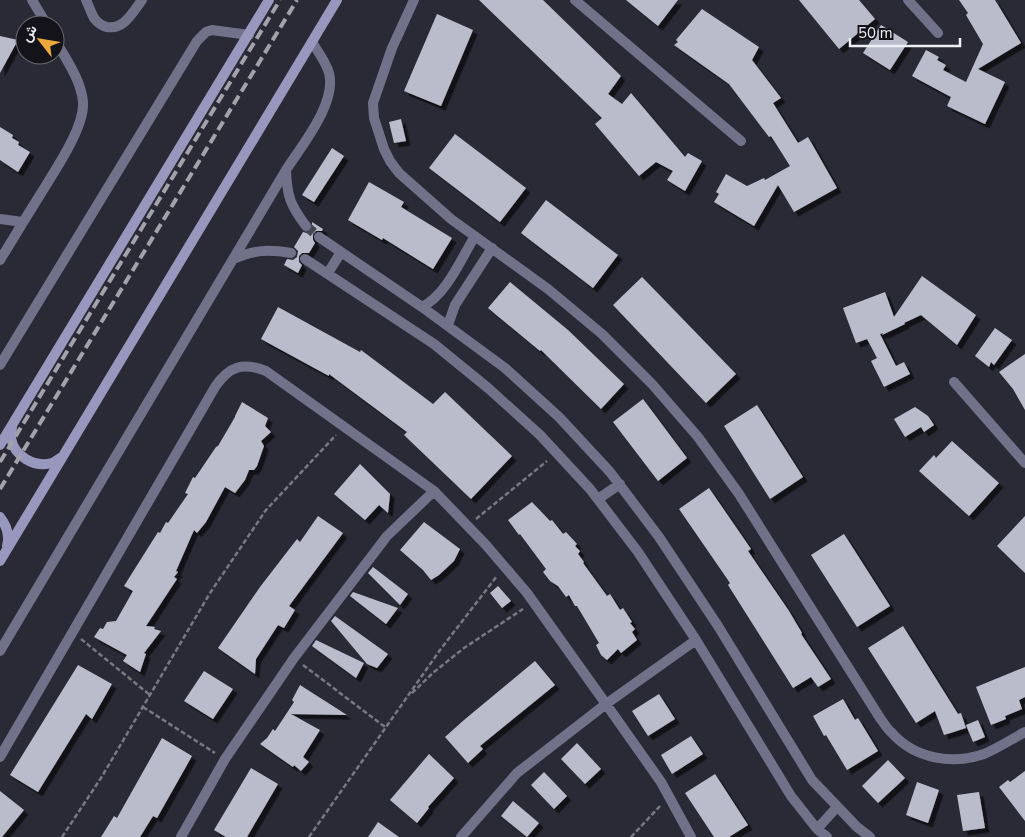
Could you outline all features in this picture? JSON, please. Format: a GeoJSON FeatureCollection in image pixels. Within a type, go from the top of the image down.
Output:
{"type":"FeatureCollection","features":[{"type":"Feature","properties":{"kind":"main road"},"geometry":{"type":"LineString","coordinates":[[0,445],[269,0]]}},
{"type":"Feature","properties":{"kind":"main road"},"geometry":{"type":"LineString","coordinates":[[3,556],[337,0]]}},
{"type":"Feature","properties":{"kind":"main road"},"geometry":{"type":"LineString","coordinates":[[12,425],[11,438],[16,451],[26,460],[46,464],[53,463],[64,456]]}},
{"type":"Feature","properties":{"kind":"main road"},"geometry":{"type":"LineString","coordinates":[[0,516],[7,528],[9,540],[3,556]]}},
{"type":"Feature","properties":{"kind":"street"},"geometry":{"type":"LineString","coordinates":[[32,0],[40,15]]}},
{"type":"Feature","properties":{"kind":"street"},"geometry":{"type":"LineString","coordinates":[[86,0],[98,23],[103,26],[114,27],[123,23],[142,0]]}},
{"type":"Feature","properties":{"kind":"street"},"geometry":{"type":"LineString","coordinates":[[414,0],[392,48],[373,103],[374,118],[384,149],[400,173],[450,219],[548,289],[602,334],[652,384],[698,437],[739,494],[892,734],[908,747],[926,755],[945,759],[965,759],[984,753],[1025,732]]}},
{"type":"Feature","properties":{"kind":"street"},"geometry":{"type":"LineString","coordinates":[[575,0],[741,142]]}},
{"type":"Feature","properties":{"kind":"street"},"geometry":{"type":"LineString","coordinates":[[908,0],[938,33]]}},
{"type":"Feature","properties":{"kind":"street"},"geometry":{"type":"LineString","coordinates":[[0,365],[197,42],[206,32],[212,30],[249,35]]}},
{"type":"Feature","properties":{"kind":"street"},"geometry":{"type":"LineString","coordinates":[[0,651],[286,170],[324,110],[329,98],[331,85],[329,72],[312,42]]}},
{"type":"Feature","properties":{"kind":"street"},"geometry":{"type":"LineString","coordinates":[[1,254],[23,222],[72,139],[79,122],[83,104],[80,90],[65,57]]}},
{"type":"Feature","properties":{"kind":"street"},"geometry":{"type":"LineString","coordinates":[[286,170],[287,191],[294,210],[306,226]]}},
{"type":"Feature","properties":{"kind":"street"},"geometry":{"type":"LineString","coordinates":[[0,219],[23,222]]}},
{"type":"Feature","properties":{"kind":"street"},"geometry":{"type":"LineString","coordinates":[[319,236],[448,325],[505,368],[558,417],[610,472],[659,537],[718,626],[812,780],[857,827],[870,837]]}},
{"type":"Feature","properties":{"kind":"street"},"geometry":{"type":"LineString","coordinates":[[422,307],[439,294],[475,236]]}},
{"type":"Feature","properties":{"kind":"street"},"geometry":{"type":"LineString","coordinates":[[448,325],[455,305],[492,248]]}},
{"type":"Feature","properties":{"kind":"street"},"geometry":{"type":"LineString","coordinates":[[233,259],[252,252],[265,250],[291,253]]}},
{"type":"Feature","properties":{"kind":"street"},"geometry":{"type":"LineString","coordinates":[[328,273],[341,252]]}},
{"type":"Feature","properties":{"kind":"street"},"geometry":{"type":"LineString","coordinates":[[305,259],[434,344],[488,388],[540,435],[598,500],[638,552],[696,640],[791,796],[817,829],[827,837]]}},
{"type":"Feature","properties":{"kind":"street"},"geometry":{"type":"LineString","coordinates":[[0,757],[221,377],[231,370],[242,366],[255,366],[266,371],[434,491],[468,526],[534,602],[661,782],[691,837]]}},
{"type":"Feature","properties":{"kind":"street"},"geometry":{"type":"LineString","coordinates":[[954,382],[1025,463]]}},
{"type":"Feature","properties":{"kind":"street"},"geometry":{"type":"LineString","coordinates":[[598,500],[620,484]]}},
{"type":"Feature","properties":{"kind":"street"},"geometry":{"type":"LineString","coordinates":[[181,837],[225,759],[294,658],[387,536],[434,491]]}},
{"type":"Feature","properties":{"kind":"street"},"geometry":{"type":"LineString","coordinates":[[461,837],[518,773],[606,704],[696,640]]}},
{"type":"Feature","properties":{"kind":"street"},"geometry":{"type":"LineString","coordinates":[[817,829],[838,807]]}},
{"type":"Feature","properties":{"kind":"path"},"geometry":{"type":"LineString","coordinates":[[62,837],[101,778],[210,593],[266,510],[343,427]]}},
{"type":"Feature","properties":{"kind":"path"},"geometry":{"type":"LineString","coordinates":[[468,526],[556,453]]}},
{"type":"Feature","properties":{"kind":"path"},"geometry":{"type":"LineString","coordinates":[[309,837],[440,650],[504,566]]}},
{"type":"Feature","properties":{"kind":"path"},"geometry":{"type":"LineString","coordinates":[[408,698],[434,672],[464,648],[534,602]]}},
{"type":"Feature","properties":{"kind":"path"},"geometry":{"type":"LineString","coordinates":[[73,632],[150,695]]}},
{"type":"Feature","properties":{"kind":"path"},"geometry":{"type":"LineString","coordinates":[[294,658],[385,727]]}},
{"type":"Feature","properties":{"kind":"path"},"geometry":{"type":"LineString","coordinates":[[143,707],[225,759]]}},
{"type":"Feature","properties":{"kind":"path"},"geometry":{"type":"LineString","coordinates":[[631,837],[669,796]]}},
{"type":"Feature","properties":{"kind":"building"},"geometry":{"type":"Polygon","coordinates":[[[479,0],[543,0],[621,76],[608,94],[622,104],[631,93],[685,157],[688,153],[702,161],[685,191],[667,180],[673,171],[656,162],[639,176],[595,124],[602,118],[479,0]]]}},
{"type":"Feature","properties":{"kind":"building"},"geometry":{"type":"Polygon","coordinates":[[[626,0],[678,0],[658,26],[626,0]]]}},
{"type":"Feature","properties":{"kind":"building"},"geometry":{"type":"Polygon","coordinates":[[[799,0],[859,0],[875,19],[839,49],[799,0]]]}},
{"type":"Feature","properties":{"kind":"building"},"geometry":{"type":"Polygon","coordinates":[[[959,0],[995,0],[1021,43],[978,69],[1005,82],[985,124],[947,106],[951,97],[912,76],[926,50],[939,57],[937,60],[946,65],[943,70],[966,82],[983,44],[966,15],[968,13],[959,0]]]}},
{"type":"Feature","properties":{"kind":"building"},"geometry":{"type":"Polygon","coordinates":[[[702,9],[759,47],[752,60],[781,98],[773,103],[798,143],[808,137],[837,188],[794,212],[778,185],[754,226],[714,202],[719,194],[716,192],[726,174],[747,186],[764,178],[765,180],[790,166],[771,136],[769,137],[729,84],[674,45],[702,9]]]}},
{"type":"Feature","properties":{"kind":"building"},"geometry":{"type":"Polygon","coordinates":[[[437,14],[473,30],[441,106],[404,91],[437,14]]]}},
{"type":"Feature","properties":{"kind":"building"},"geometry":{"type":"Polygon","coordinates":[[[881,25],[908,42],[890,70],[863,53],[881,25]]]}},
{"type":"Feature","properties":{"kind":"building"},"geometry":{"type":"Polygon","coordinates":[[[0,36],[15,39],[15,46],[0,73],[0,36]]]}},
{"type":"Feature","properties":{"kind":"building"},"geometry":{"type":"Polygon","coordinates":[[[401,119],[406,141],[394,143],[389,122],[401,119]]]}},
{"type":"Feature","properties":{"kind":"building"},"geometry":{"type":"Polygon","coordinates":[[[0,127],[13,135],[12,138],[19,142],[18,145],[30,152],[18,172],[0,160],[0,127]]]}},
{"type":"Feature","properties":{"kind":"building"},"geometry":{"type":"Polygon","coordinates":[[[455,134],[526,188],[500,222],[429,168],[455,134]]]}},
{"type":"Feature","properties":{"kind":"building"},"geometry":{"type":"Polygon","coordinates":[[[332,148],[344,156],[314,202],[302,195],[332,148]]]}},
{"type":"Feature","properties":{"kind":"building"},"geometry":{"type":"Polygon","coordinates":[[[369,182],[404,202],[401,207],[452,238],[433,269],[383,238],[382,240],[348,220],[369,182]]]}},
{"type":"Feature","properties":{"kind":"building"},"geometry":{"type":"Polygon","coordinates":[[[546,200],[618,255],[593,288],[521,233],[546,200]]]}},
{"type":"Feature","properties":{"kind":"building"},"geometry":{"type":"Polygon","coordinates":[[[312,222],[323,229],[313,234],[315,243],[309,253],[302,253],[299,256],[299,262],[302,265],[298,273],[284,265],[287,259],[293,260],[297,257],[298,251],[294,247],[303,232],[307,233],[312,229],[312,222]]]}},
{"type":"Feature","properties":{"kind":"building"},"geometry":{"type":"Polygon","coordinates":[[[922,276],[976,315],[957,345],[921,315],[882,335],[883,333],[880,334],[896,366],[904,362],[910,374],[884,387],[871,361],[877,358],[867,339],[856,343],[843,308],[885,292],[894,317],[922,276]]]}},
{"type":"Feature","properties":{"kind":"building"},"geometry":{"type":"Polygon","coordinates":[[[642,277],[736,374],[706,403],[613,305],[642,277]]]}},
{"type":"Feature","properties":{"kind":"building"},"geometry":{"type":"Polygon","coordinates":[[[510,282],[568,330],[624,384],[601,409],[541,350],[488,308],[510,282]]]}},
{"type":"Feature","properties":{"kind":"building"},"geometry":{"type":"Polygon","coordinates":[[[278,307],[360,352],[361,350],[433,404],[445,392],[512,456],[471,499],[404,435],[407,432],[329,374],[329,376],[261,339],[278,307]]]}},
{"type":"Feature","properties":{"kind":"building"},"geometry":{"type":"Polygon","coordinates":[[[995,328],[1012,340],[994,365],[991,362],[989,367],[975,356],[995,328]]]}},
{"type":"Feature","properties":{"kind":"building"},"geometry":{"type":"Polygon","coordinates":[[[1025,354],[1025,410],[1013,389],[999,372],[1025,354]]]}},
{"type":"Feature","properties":{"kind":"building"},"geometry":{"type":"Polygon","coordinates":[[[643,399],[687,458],[658,481],[613,422],[643,399]]]}},
{"type":"Feature","properties":{"kind":"building"},"geometry":{"type":"Polygon","coordinates":[[[242,402],[268,418],[265,426],[271,432],[261,441],[264,446],[254,470],[249,470],[245,480],[235,493],[225,487],[206,522],[197,533],[194,530],[176,571],[178,572],[174,577],[177,579],[146,626],[155,627],[154,629],[161,631],[144,653],[146,654],[140,672],[123,661],[127,655],[94,637],[100,628],[103,629],[107,622],[116,621],[133,591],[124,586],[158,532],[160,533],[166,522],[168,523],[188,494],[185,493],[193,477],[195,478],[218,446],[242,402]]]}},
{"type":"Feature","properties":{"kind":"building"},"geometry":{"type":"Polygon","coordinates":[[[757,405],[803,477],[770,499],[724,426],[757,405]]]}},
{"type":"Feature","properties":{"kind":"building"},"geometry":{"type":"Polygon","coordinates":[[[915,407],[928,416],[934,425],[924,432],[921,427],[905,437],[894,419],[915,407]]]}},
{"type":"Feature","properties":{"kind":"building"},"geometry":{"type":"Polygon","coordinates":[[[952,441],[999,483],[969,516],[919,471],[934,455],[936,458],[952,441]]]}},
{"type":"Feature","properties":{"kind":"building"},"geometry":{"type":"Polygon","coordinates":[[[360,464],[390,494],[388,513],[379,505],[365,520],[334,494],[360,464]]]}},
{"type":"Feature","properties":{"kind":"building"},"geometry":{"type":"Polygon","coordinates":[[[709,488],[751,549],[748,551],[789,611],[801,634],[831,679],[818,687],[811,677],[793,688],[728,585],[730,583],[679,509],[709,488]]]}},
{"type":"Feature","properties":{"kind":"building"},"geometry":{"type":"Polygon","coordinates":[[[532,502],[550,521],[552,520],[563,534],[566,532],[577,544],[575,546],[580,551],[578,554],[583,563],[607,596],[610,594],[620,610],[623,608],[632,622],[630,623],[635,629],[632,632],[637,640],[621,653],[618,649],[607,660],[601,655],[596,645],[599,643],[577,606],[575,606],[569,595],[566,597],[558,586],[550,581],[543,572],[546,569],[508,520],[532,502]]]}},
{"type":"Feature","properties":{"kind":"building"},"geometry":{"type":"Polygon","coordinates":[[[318,516],[343,533],[289,606],[295,610],[284,628],[278,625],[256,659],[255,674],[218,648],[260,587],[297,539],[300,542],[318,516]]]}},
{"type":"Feature","properties":{"kind":"building"},"geometry":{"type":"Polygon","coordinates":[[[1025,516],[1025,573],[997,546],[1025,516]]]}},
{"type":"Feature","properties":{"kind":"building"},"geometry":{"type":"Polygon","coordinates":[[[424,522],[460,549],[454,561],[431,580],[423,570],[400,550],[424,522]]]}},
{"type":"Feature","properties":{"kind":"building"},"geometry":{"type":"Polygon","coordinates":[[[844,534],[890,606],[857,627],[811,555],[844,534]]]}},
{"type":"Feature","properties":{"kind":"building"},"geometry":{"type":"Polygon","coordinates":[[[373,567],[408,594],[400,605],[368,573],[373,567]]]}},
{"type":"Feature","properties":{"kind":"building"},"geometry":{"type":"Polygon","coordinates":[[[498,586],[511,601],[502,608],[490,593],[498,586]]]}},
{"type":"Feature","properties":{"kind":"building"},"geometry":{"type":"Polygon","coordinates":[[[353,592],[398,608],[386,624],[350,596],[353,592]]]}},
{"type":"Feature","properties":{"kind":"building"},"geometry":{"type":"Polygon","coordinates":[[[335,616],[388,654],[377,668],[367,664],[331,621],[335,616]]]}},
{"type":"Feature","properties":{"kind":"building"},"geometry":{"type":"Polygon","coordinates":[[[903,626],[958,714],[961,713],[966,728],[944,735],[935,711],[916,723],[868,648],[903,626]]]}},
{"type":"Feature","properties":{"kind":"building"},"geometry":{"type":"Polygon","coordinates":[[[316,640],[364,663],[356,678],[312,646],[316,640]]]}},
{"type":"Feature","properties":{"kind":"building"},"geometry":{"type":"Polygon","coordinates":[[[535,661],[555,685],[480,746],[483,749],[468,763],[445,737],[535,661]]]}},
{"type":"Feature","properties":{"kind":"building"},"geometry":{"type":"Polygon","coordinates":[[[78,665],[112,684],[92,719],[86,714],[38,792],[10,775],[78,665]]]}},
{"type":"Feature","properties":{"kind":"building"},"geometry":{"type":"Polygon","coordinates":[[[1025,667],[1025,697],[1019,700],[1022,709],[1005,716],[1006,719],[991,725],[976,687],[1025,667]]]}},
{"type":"Feature","properties":{"kind":"building"},"geometry":{"type":"Polygon","coordinates":[[[204,671],[233,689],[213,719],[184,701],[204,671]]]}},
{"type":"Feature","properties":{"kind":"building"},"geometry":{"type":"Polygon","coordinates":[[[300,685],[347,715],[291,714],[320,730],[303,757],[309,762],[301,771],[260,744],[273,729],[275,731],[294,702],[292,700],[300,685]]]}},
{"type":"Feature","properties":{"kind":"building"},"geometry":{"type":"Polygon","coordinates":[[[659,694],[675,719],[648,736],[632,711],[659,694]]]}},
{"type":"Feature","properties":{"kind":"building"},"geometry":{"type":"Polygon","coordinates":[[[843,699],[855,720],[858,718],[878,751],[847,770],[813,716],[843,699]]]}},
{"type":"Feature","properties":{"kind":"building"},"geometry":{"type":"Polygon","coordinates":[[[978,720],[985,737],[973,742],[966,725],[978,720]]]}},
{"type":"Feature","properties":{"kind":"building"},"geometry":{"type":"Polygon","coordinates":[[[691,736],[703,754],[672,774],[661,755],[691,736]]]}},
{"type":"Feature","properties":{"kind":"building"},"geometry":{"type":"Polygon","coordinates":[[[162,738],[192,756],[157,818],[153,816],[140,837],[101,837],[114,816],[117,818],[162,738]]]}},
{"type":"Feature","properties":{"kind":"building"},"geometry":{"type":"Polygon","coordinates":[[[577,743],[601,769],[585,784],[561,759],[577,743]]]}},
{"type":"Feature","properties":{"kind":"building"},"geometry":{"type":"Polygon","coordinates":[[[429,754],[454,778],[428,807],[417,823],[390,800],[429,754]]]}},
{"type":"Feature","properties":{"kind":"building"},"geometry":{"type":"Polygon","coordinates":[[[888,760],[905,778],[878,803],[862,786],[888,760]]]}},
{"type":"Feature","properties":{"kind":"building"},"geometry":{"type":"Polygon","coordinates":[[[251,768],[278,784],[247,837],[226,837],[214,830],[251,768]]]}},
{"type":"Feature","properties":{"kind":"building"},"geometry":{"type":"Polygon","coordinates":[[[1025,771],[1025,821],[999,787],[1008,780],[1010,782],[1025,771]]]}},
{"type":"Feature","properties":{"kind":"building"},"geometry":{"type":"Polygon","coordinates":[[[544,772],[567,796],[554,809],[531,785],[544,772]]]}},
{"type":"Feature","properties":{"kind":"building"},"geometry":{"type":"Polygon","coordinates":[[[715,774],[748,825],[729,837],[714,837],[685,793],[715,774]]]}},
{"type":"Feature","properties":{"kind":"building"},"geometry":{"type":"Polygon","coordinates":[[[917,782],[939,790],[928,823],[906,815],[917,782]]]}},
{"type":"Feature","properties":{"kind":"building"},"geometry":{"type":"Polygon","coordinates":[[[0,791],[24,810],[2,837],[0,837],[0,791]]]}},
{"type":"Feature","properties":{"kind":"building"},"geometry":{"type":"Polygon","coordinates":[[[979,792],[985,828],[963,831],[957,795],[979,792]]]}},
{"type":"Feature","properties":{"kind":"building"},"geometry":{"type":"Polygon","coordinates":[[[513,801],[539,823],[527,837],[501,816],[513,801]]]}},
{"type":"Feature","properties":{"kind":"building"},"geometry":{"type":"Polygon","coordinates":[[[378,822],[399,837],[368,837],[378,822]]]}},
{"type":"Feature","properties":{"kind":"tunnel"},"geometry":{"type":"LineString","coordinates":[[306,226],[319,237]]}},
{"type":"Feature","properties":{"kind":"railway"},"geometry":{"type":"LineString","coordinates":[[0,462],[280,0]]}},
{"type":"Feature","properties":{"kind":"railway"},"geometry":{"type":"LineString","coordinates":[[0,489],[297,0]]}}]}
